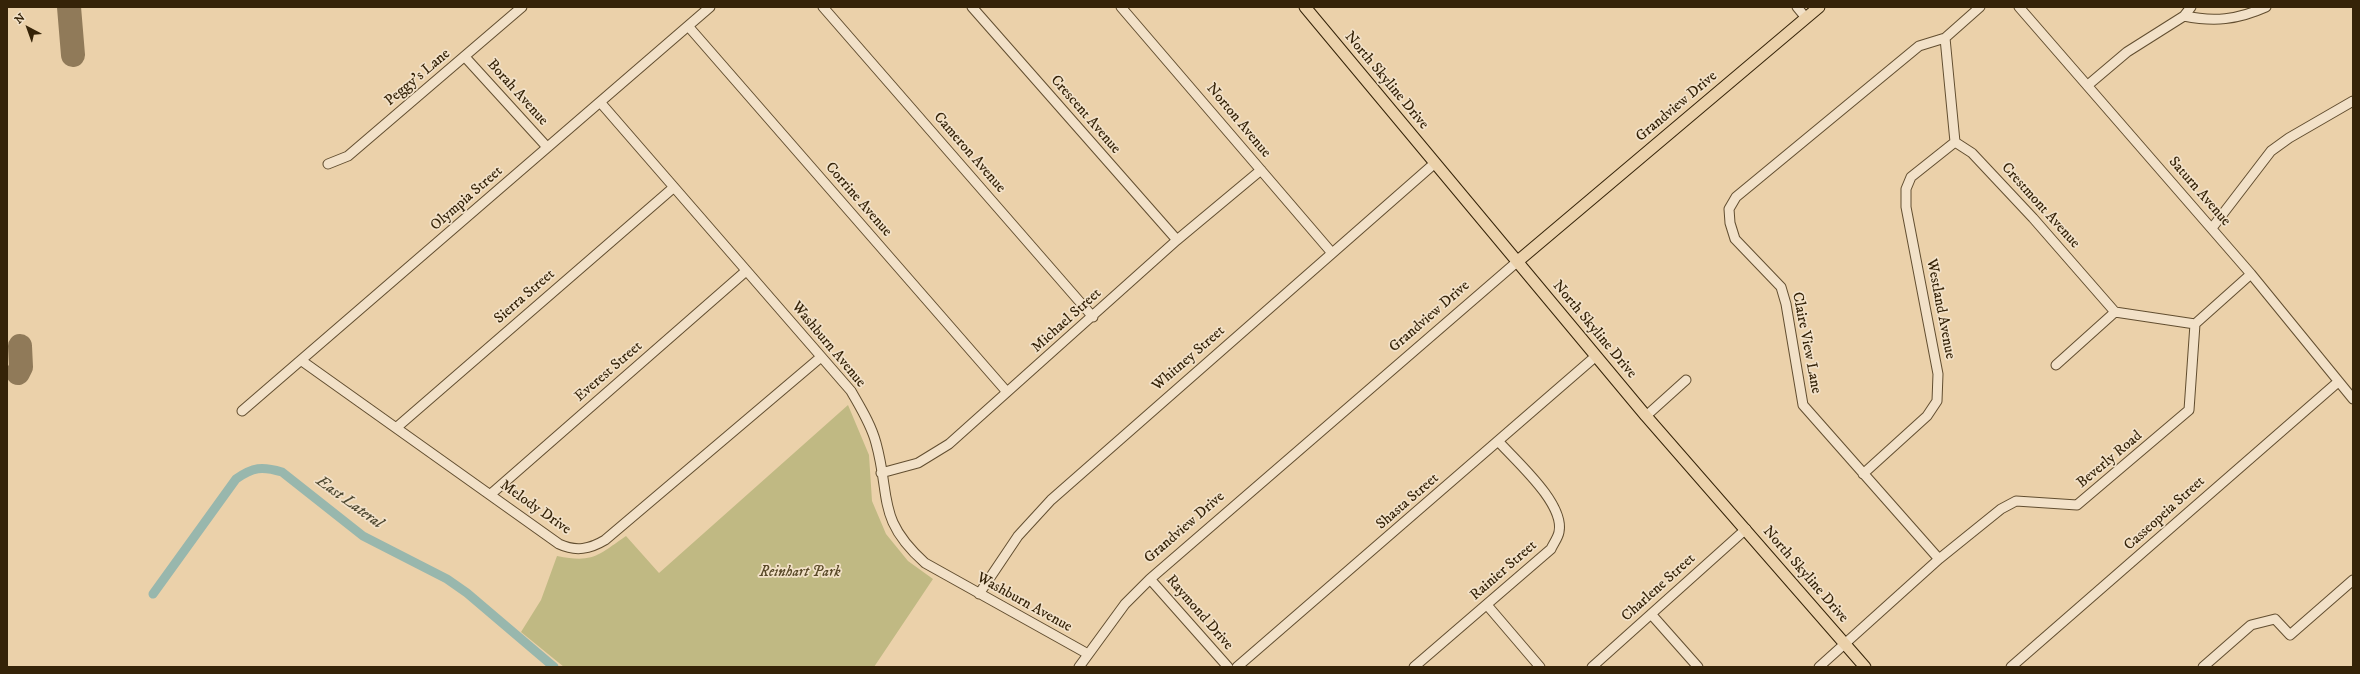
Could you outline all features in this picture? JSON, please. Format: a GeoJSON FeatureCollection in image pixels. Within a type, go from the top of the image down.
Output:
{"type":"FeatureCollection","features":[{"type":"Feature","properties":{"kind":"main road","name":"North Skyline Drive"},"geometry":{"type":"LineString","coordinates":[[1305,7],[1646,416],[1865,667]]}},
{"type":"Feature","properties":{"kind":"main road","name":"Grandview Drive"},"geometry":{"type":"LineString","coordinates":[[1518,261],[1819,7]]}},
{"type":"Feature","properties":{"kind":"street","name":"Peggy's Lane"},"geometry":{"type":"LineString","coordinates":[[328,164],[348,156],[522,7]]}},
{"type":"Feature","properties":{"kind":"street","name":"Olympia Street"},"geometry":{"type":"LineString","coordinates":[[242,411],[302,361],[710,7]]}},
{"type":"Feature","properties":{"kind":"street","name":"Cameron Avenue"},"geometry":{"type":"LineString","coordinates":[[823,7],[1093,317]]}},
{"type":"Feature","properties":{"kind":"street","name":"Crescent Avenue"},"geometry":{"type":"LineString","coordinates":[[972,7],[1178,240]]}},
{"type":"Feature","properties":{"kind":"street","name":"Norton Avenue"},"geometry":{"type":"LineString","coordinates":[[1122,7],[1332,253]]}},
{"type":"Feature","properties":{"kind":"street"},"geometry":{"type":"LineString","coordinates":[[1797,7],[1806,18]]}},
{"type":"Feature","properties":{"kind":"street","name":"Claire View Lane"},"geometry":{"type":"LineString","coordinates":[[1939,559],[1803,405],[1786,304],[1781,287],[1735,239],[1730,223],[1729,208],[1736,197],[1919,46],[1945,38],[1980,7]]}},
{"type":"Feature","properties":{"kind":"street","name":"Saturn Avenue"},"geometry":{"type":"LineString","coordinates":[[2019,7],[2212,228],[2353,399]]}},
{"type":"Feature","properties":{"kind":"street"},"geometry":{"type":"LineString","coordinates":[[2088,85],[2127,52],[2184,16],[2191,7]]}},
{"type":"Feature","properties":{"kind":"street"},"geometry":{"type":"LineString","coordinates":[[2184,16],[2207,20],[2245,16],[2266,7]]}},
{"type":"Feature","properties":{"kind":"street","name":"Corrine Avenue"},"geometry":{"type":"LineString","coordinates":[[688,26],[1007,392]]}},
{"type":"Feature","properties":{"kind":"street"},"geometry":{"type":"LineString","coordinates":[[1945,38],[1955,142]]}},
{"type":"Feature","properties":{"kind":"street","name":"Borah Avenue"},"geometry":{"type":"LineString","coordinates":[[465,57],[547,147]]}},
{"type":"Feature","properties":{"kind":"street"},"geometry":{"type":"LineString","coordinates":[[2212,228],[2271,151],[2289,138],[2353,101]]}},
{"type":"Feature","properties":{"kind":"street","name":"Washburn Avenue"},"geometry":{"type":"LineString","coordinates":[[600,102],[673,188],[851,390],[862,410],[876,442],[886,505],[892,522],[902,540],[925,563],[1088,654]]}},
{"type":"Feature","properties":{"kind":"street","name":"Crestmont Avenue"},"geometry":{"type":"LineString","coordinates":[[1955,142],[1978,159],[2115,312]]}},
{"type":"Feature","properties":{"kind":"street","name":"Westland Avenue"},"geometry":{"type":"LineString","coordinates":[[1863,474],[1928,416],[1937,400],[1938,374],[1906,207],[1906,189],[1911,177],[1955,142]]}},
{"type":"Feature","properties":{"kind":"street","name":"Whitney Street"},"geometry":{"type":"LineString","coordinates":[[979,594],[1018,536],[1051,500],[1436,163]]}},
{"type":"Feature","properties":{"kind":"street","name":"Michael Street"},"geometry":{"type":"LineString","coordinates":[[881,473],[918,463],[936,454],[1093,317],[1178,240],[1261,170]]}},
{"type":"Feature","properties":{"kind":"street","name":"Sierra Street"},"geometry":{"type":"LineString","coordinates":[[396,428],[673,188]]}},
{"type":"Feature","properties":{"kind":"street","name":"Grandview Drive"},"geometry":{"type":"LineString","coordinates":[[1079,667],[1125,604],[1150,578],[1518,261]]}},
{"type":"Feature","properties":{"kind":"street","name":"Everest Street"},"geometry":{"type":"LineString","coordinates":[[491,494],[746,271]]}},
{"type":"Feature","properties":{"kind":"street"},"geometry":{"type":"LineString","coordinates":[[2056,365],[2115,312],[2195,324],[2251,274]]}},
{"type":"Feature","properties":{"kind":"street","name":"Beverly Road"},"geometry":{"type":"LineString","coordinates":[[1819,667],[1939,559],[2001,509],[2016,501],[2077,505],[2189,410],[2195,324]]}},
{"type":"Feature","properties":{"kind":"street","name":"Shasta Street"},"geometry":{"type":"LineString","coordinates":[[1237,667],[1499,442],[1596,356]]}},
{"type":"Feature","properties":{"kind":"street","name":"Melody Drive"},"geometry":{"type":"LineString","coordinates":[[302,361],[563,546],[576,549],[594,546],[605,540],[648,506],[821,357]]}},
{"type":"Feature","properties":{"kind":"street"},"geometry":{"type":"LineString","coordinates":[[1646,416],[1686,380]]}},
{"type":"Feature","properties":{"kind":"street","name":"Casseopeia Street"},"geometry":{"type":"LineString","coordinates":[[2013,666],[2338,382]]}},
{"type":"Feature","properties":{"kind":"street","name":"Rainier Street"},"geometry":{"type":"LineString","coordinates":[[1414,667],[1551,549],[1559,532],[1557,514],[1552,502],[1499,442]]}},
{"type":"Feature","properties":{"kind":"street","name":"Charlene Street"},"geometry":{"type":"LineString","coordinates":[[1592,667],[1746,529]]}},
{"type":"Feature","properties":{"kind":"street","name":"Raymond Drive"},"geometry":{"type":"LineString","coordinates":[[1150,578],[1228,667]]}},
{"type":"Feature","properties":{"kind":"street"},"geometry":{"type":"LineString","coordinates":[[2203,667],[2251,625],[2275,619],[2290,635],[2353,580]]}},
{"type":"Feature","properties":{"kind":"street"},"geometry":{"type":"LineString","coordinates":[[1487,605],[1540,667]]}},
{"type":"Feature","properties":{"kind":"street"},"geometry":{"type":"LineString","coordinates":[[1651,614],[1698,667]]}},
{"type":"Feature","properties":{"kind":"green space","name":"Reinhart Park"},"geometry":{"type":"Polygon","coordinates":[[[848,405],[869,455],[872,501],[886,534],[908,561],[933,579],[874,667],[564,667],[521,632],[541,600],[557,556],[579,559],[594,556],[608,549],[626,536],[659,573],[848,405]]]}},
{"type":"Feature","properties":{"kind":"waterway","name":"East Lateral"},"geometry":{"type":"LineString","coordinates":[[153,594],[236,479],[253,470],[263,468],[269,469],[282,472],[363,536],[447,579],[467,593],[554,667]]}},
{"type":"Feature","properties":{"kind":"taxiway"},"geometry":{"type":"LineString","coordinates":[[69,7],[73,55]]}},
{"type":"Feature","properties":{"kind":"taxiway"},"geometry":{"type":"LineString","coordinates":[[18,373],[21,367],[20,346]]}}]}
